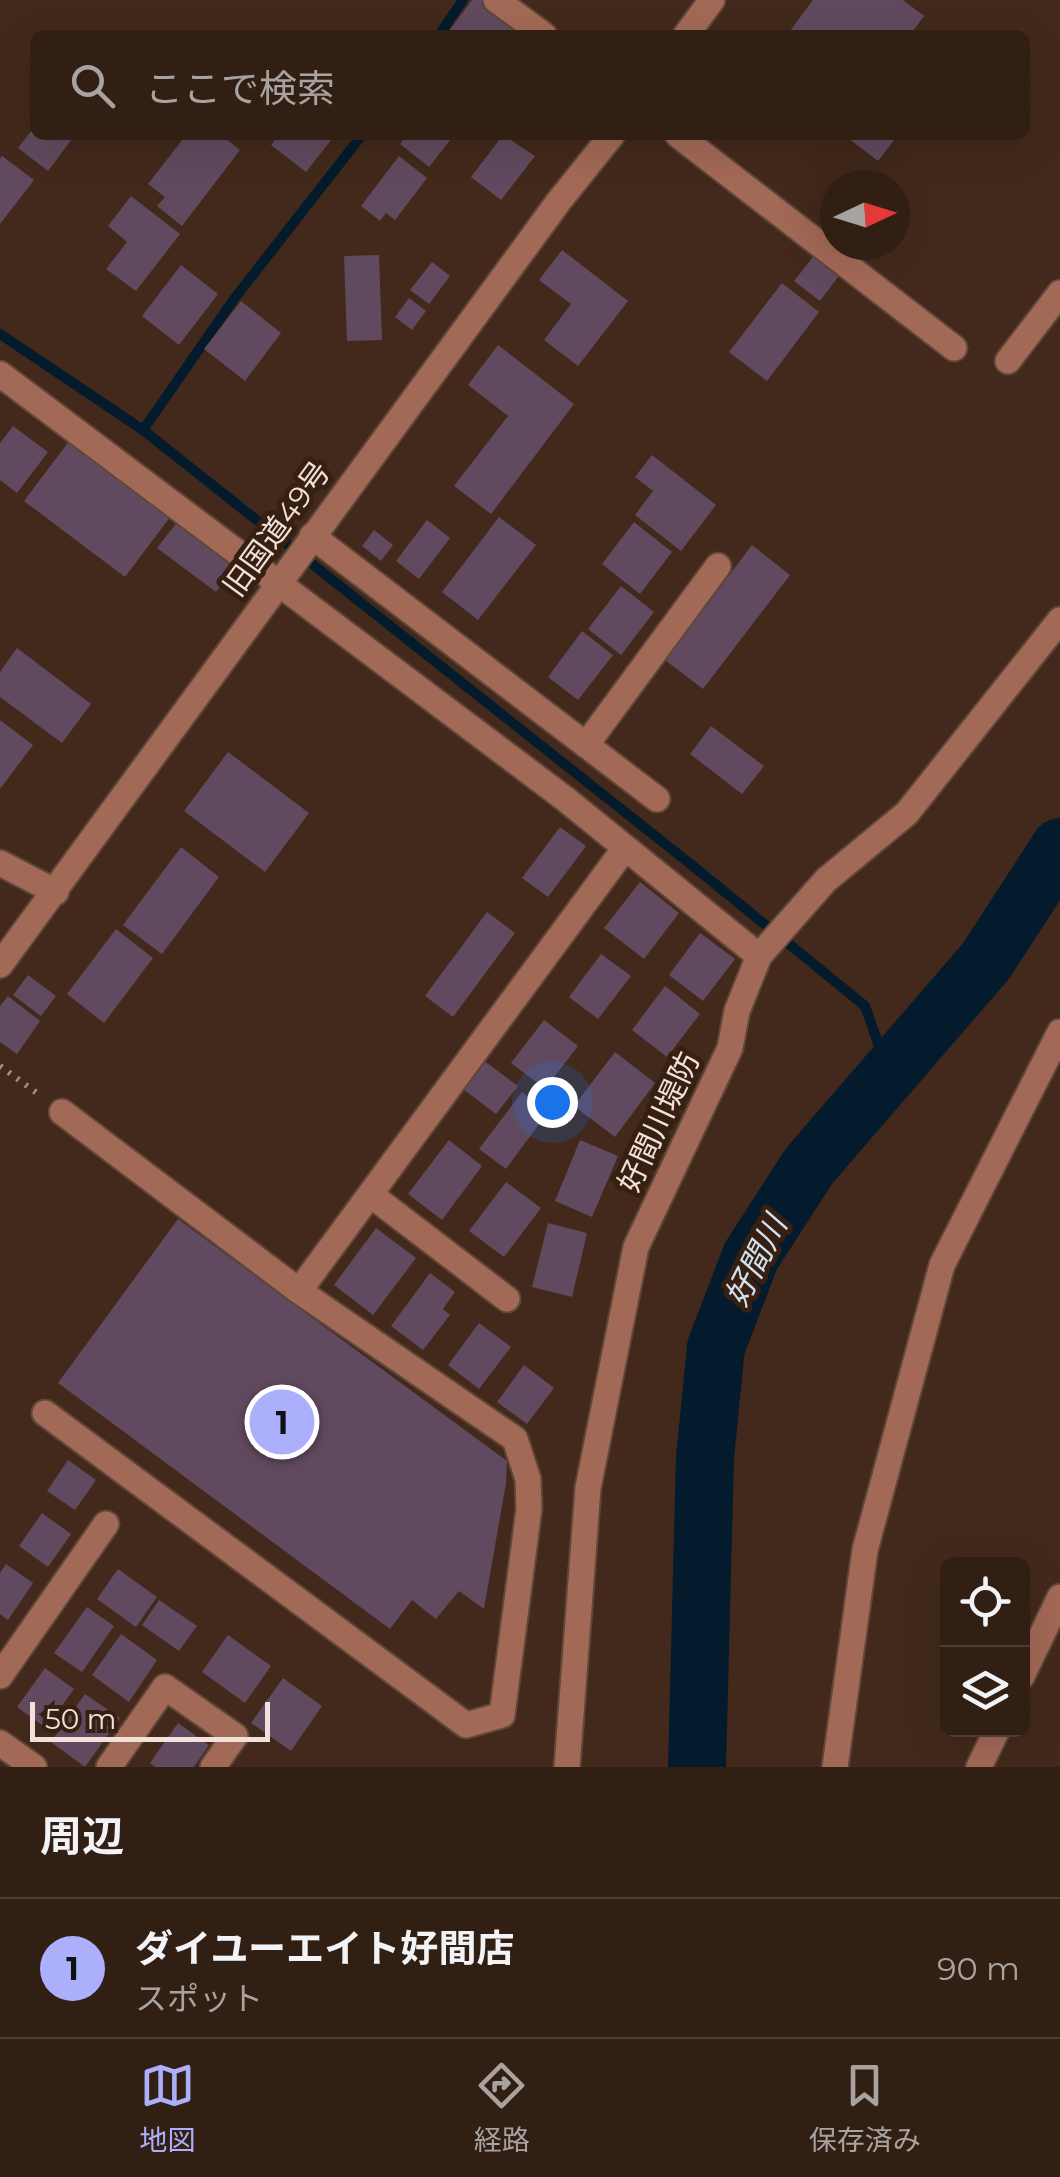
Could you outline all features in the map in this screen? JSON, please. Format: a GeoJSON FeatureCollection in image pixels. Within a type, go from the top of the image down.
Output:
{"type":"FeatureCollection","features":[{"type":"Feature","properties":{"kind":"street"},"geometry":{"type":"LineString","coordinates":[[496,0],[537,30]]}},
{"type":"Feature","properties":{"kind":"street"},"geometry":{"type":"LineString","coordinates":[[690,30],[712,0]]}},
{"type":"Feature","properties":{"kind":"street","name":"旧国道49号"},"geometry":{"type":"LineString","coordinates":[[0,965],[559,201],[608,140]]}},
{"type":"Feature","properties":{"kind":"street"},"geometry":{"type":"LineString","coordinates":[[684,140],[954,348]]}},
{"type":"Feature","properties":{"kind":"street"},"geometry":{"type":"LineString","coordinates":[[1008,361],[1060,293]]}},
{"type":"Feature","properties":{"kind":"street"},"geometry":{"type":"LineString","coordinates":[[0,374],[282,578],[761,954]]}},
{"type":"Feature","properties":{"kind":"street"},"geometry":{"type":"LineString","coordinates":[[310,540],[657,798]]}},
{"type":"Feature","properties":{"kind":"street"},"geometry":{"type":"LineString","coordinates":[[586,744],[718,566]]}},
{"type":"Feature","properties":{"kind":"street","name":"好間川堤防"},"geometry":{"type":"LineString","coordinates":[[568,1767],[588,1488],[636,1247],[730,1048],[737,1010],[761,954],[826,880],[908,813],[1060,620]]}},
{"type":"Feature","properties":{"kind":"street"},"geometry":{"type":"LineString","coordinates":[[298,1291],[625,848]]}},
{"type":"Feature","properties":{"kind":"street"},"geometry":{"type":"LineString","coordinates":[[0,864],[56,892]]}},
{"type":"Feature","properties":{"kind":"street"},"geometry":{"type":"LineString","coordinates":[[836,1767],[865,1550],[942,1265],[1060,1032]]}},
{"type":"Feature","properties":{"kind":"street"},"geometry":{"type":"LineString","coordinates":[[45,1413],[466,1726],[502,1715],[529,1509],[528,1479],[516,1439],[298,1291],[62,1112]]}},
{"type":"Feature","properties":{"kind":"street"},"geometry":{"type":"LineString","coordinates":[[371,1195],[507,1299]]}},
{"type":"Feature","properties":{"kind":"street"},"geometry":{"type":"LineString","coordinates":[[0,1676],[106,1524]]}},
{"type":"Feature","properties":{"kind":"street"},"geometry":{"type":"LineString","coordinates":[[1030,1659],[1060,1596]]}},
{"type":"Feature","properties":{"kind":"street"},"geometry":{"type":"LineString","coordinates":[[108,1767],[165,1687],[235,1736],[213,1767]]}},
{"type":"Feature","properties":{"kind":"street"},"geometry":{"type":"LineString","coordinates":[[980,1767],[994,1737]]}},
{"type":"Feature","properties":{"kind":"street"},"geometry":{"type":"LineString","coordinates":[[0,1743],[34,1767]]}},
{"type":"Feature","properties":{"kind":"path"},"geometry":{"type":"LineString","coordinates":[[0,1066],[62,1112]]}},
{"type":"Feature","properties":{"kind":"building"},"geometry":{"type":"Polygon","coordinates":[[[472,0],[484,0],[522,29],[521,30],[450,30],[472,0]]]}},
{"type":"Feature","properties":{"kind":"building"},"geometry":{"type":"Polygon","coordinates":[[[813,0],[903,0],[924,16],[914,30],[791,30],[813,0]]]}},
{"type":"Feature","properties":{"kind":"building"},"geometry":{"type":"Polygon","coordinates":[[[30,132],[30,140],[71,140],[48,171],[18,148],[30,132]]]}},
{"type":"Feature","properties":{"kind":"building"},"geometry":{"type":"Polygon","coordinates":[[[182,140],[227,140],[240,150],[182,226],[157,206],[165,197],[148,184],[182,140]]]}},
{"type":"Feature","properties":{"kind":"building"},"geometry":{"type":"Polygon","coordinates":[[[275,140],[331,140],[306,172],[271,145],[275,140]]]}},
{"type":"Feature","properties":{"kind":"building"},"geometry":{"type":"Polygon","coordinates":[[[403,140],[450,140],[429,167],[400,144],[403,140]]]}},
{"type":"Feature","properties":{"kind":"building"},"geometry":{"type":"Polygon","coordinates":[[[499,140],[511,140],[535,156],[501,200],[471,177],[499,140]]]}},
{"type":"Feature","properties":{"kind":"building"},"geometry":{"type":"Polygon","coordinates":[[[851,140],[894,140],[878,161],[851,140]]]}},
{"type":"Feature","properties":{"kind":"building"},"geometry":{"type":"Polygon","coordinates":[[[2,156],[34,180],[0,224],[0,159],[2,156]]]}},
{"type":"Feature","properties":{"kind":"building"},"geometry":{"type":"Polygon","coordinates":[[[399,156],[427,178],[395,220],[386,213],[380,221],[361,206],[399,156]]]}},
{"type":"Feature","properties":{"kind":"building"},"geometry":{"type":"Polygon","coordinates":[[[131,196],[180,234],[136,291],[106,269],[127,242],[108,226],[131,196]]]}},
{"type":"Feature","properties":{"kind":"building"},"geometry":{"type":"Polygon","coordinates":[[[562,250],[628,301],[578,366],[544,340],[571,304],[539,280],[562,250]]]}},
{"type":"Feature","properties":{"kind":"building"},"geometry":{"type":"Polygon","coordinates":[[[816,253],[841,273],[820,301],[794,281],[816,253]]]}},
{"type":"Feature","properties":{"kind":"building"},"geometry":{"type":"Polygon","coordinates":[[[379,255],[382,340],[347,341],[344,256],[379,255]]]}},
{"type":"Feature","properties":{"kind":"building"},"geometry":{"type":"Polygon","coordinates":[[[432,262],[450,276],[429,304],[410,290],[432,262]]]}},
{"type":"Feature","properties":{"kind":"building"},"geometry":{"type":"Polygon","coordinates":[[[181,265],[218,294],[179,345],[142,316],[181,265]]]}},
{"type":"Feature","properties":{"kind":"building"},"geometry":{"type":"Polygon","coordinates":[[[782,283],[819,312],[767,381],[729,352],[782,283]]]}},
{"type":"Feature","properties":{"kind":"building"},"geometry":{"type":"Polygon","coordinates":[[[409,298],[426,311],[412,330],[395,317],[409,298]]]}},
{"type":"Feature","properties":{"kind":"building"},"geometry":{"type":"Polygon","coordinates":[[[241,301],[281,333],[245,381],[204,349],[241,301]]]}},
{"type":"Feature","properties":{"kind":"building"},"geometry":{"type":"Polygon","coordinates":[[[498,345],[574,404],[491,514],[454,486],[508,416],[468,385],[498,345]]]}},
{"type":"Feature","properties":{"kind":"building"},"geometry":{"type":"Polygon","coordinates":[[[13,426],[48,452],[17,493],[0,480],[0,443],[13,426]]]}},
{"type":"Feature","properties":{"kind":"building"},"geometry":{"type":"Polygon","coordinates":[[[70,440],[171,516],[125,577],[24,501],[70,440]]]}},
{"type":"Feature","properties":{"kind":"building"},"geometry":{"type":"Polygon","coordinates":[[[652,455],[716,505],[681,551],[635,515],[653,491],[635,477],[652,455]]]}},
{"type":"Feature","properties":{"kind":"building"},"geometry":{"type":"Polygon","coordinates":[[[499,517],[536,545],[478,620],[442,592],[499,517]]]}},
{"type":"Feature","properties":{"kind":"building"},"geometry":{"type":"Polygon","coordinates":[[[427,520],[450,538],[419,579],[396,561],[427,520]]]}},
{"type":"Feature","properties":{"kind":"building"},"geometry":{"type":"Polygon","coordinates":[[[178,521],[236,565],[216,592],[157,548],[178,521]]]}},
{"type":"Feature","properties":{"kind":"building"},"geometry":{"type":"Polygon","coordinates":[[[634,522],[672,552],[640,594],[602,564],[634,522]]]}},
{"type":"Feature","properties":{"kind":"building"},"geometry":{"type":"Polygon","coordinates":[[[374,530],[393,545],[381,561],[362,546],[374,530]]]}},
{"type":"Feature","properties":{"kind":"building"},"geometry":{"type":"Polygon","coordinates":[[[752,545],[790,575],[703,689],[665,660],[752,545]]]}},
{"type":"Feature","properties":{"kind":"building"},"geometry":{"type":"Polygon","coordinates":[[[621,586],[654,612],[621,655],[588,629],[621,586]]]}},
{"type":"Feature","properties":{"kind":"building"},"geometry":{"type":"Polygon","coordinates":[[[582,631],[613,655],[578,700],[548,677],[582,631]]]}},
{"type":"Feature","properties":{"kind":"building"},"geometry":{"type":"Polygon","coordinates":[[[17,648],[91,704],[62,743],[0,697],[0,672],[17,648]]]}},
{"type":"Feature","properties":{"kind":"building"},"geometry":{"type":"Polygon","coordinates":[[[0,720],[33,745],[0,789],[0,720]]]}},
{"type":"Feature","properties":{"kind":"building"},"geometry":{"type":"Polygon","coordinates":[[[711,726],[764,766],[742,794],[690,754],[711,726]]]}},
{"type":"Feature","properties":{"kind":"building"},"geometry":{"type":"Polygon","coordinates":[[[228,752],[309,813],[265,872],[184,811],[228,752]]]}},
{"type":"Feature","properties":{"kind":"building"},"geometry":{"type":"Polygon","coordinates":[[[560,827],[586,846],[548,897],[522,878],[560,827]]]}},
{"type":"Feature","properties":{"kind":"building"},"geometry":{"type":"Polygon","coordinates":[[[181,847],[219,877],[162,954],[123,925],[181,847]]]}},
{"type":"Feature","properties":{"kind":"building"},"geometry":{"type":"Polygon","coordinates":[[[640,882],[679,913],[644,959],[604,928],[640,882]]]}},
{"type":"Feature","properties":{"kind":"building"},"geometry":{"type":"Polygon","coordinates":[[[487,912],[515,933],[453,1017],[425,996],[487,912]]]}},
{"type":"Feature","properties":{"kind":"building"},"geometry":{"type":"Polygon","coordinates":[[[116,929],[153,958],[104,1023],[67,994],[116,929]]]}},
{"type":"Feature","properties":{"kind":"building"},"geometry":{"type":"Polygon","coordinates":[[[700,933],[735,959],[703,1001],[669,975],[700,933]]]}},
{"type":"Feature","properties":{"kind":"building"},"geometry":{"type":"Polygon","coordinates":[[[601,954],[631,976],[598,1019],[569,997],[601,954]]]}},
{"type":"Feature","properties":{"kind":"building"},"geometry":{"type":"Polygon","coordinates":[[[28,975],[56,996],[41,1016],[13,995],[28,975]]]}},
{"type":"Feature","properties":{"kind":"building"},"geometry":{"type":"Polygon","coordinates":[[[665,986],[700,1014],[667,1057],[632,1030],[665,986]]]}},
{"type":"Feature","properties":{"kind":"building"},"geometry":{"type":"Polygon","coordinates":[[[8,996],[40,1021],[17,1054],[0,1042],[0,1006],[8,996]]]}},
{"type":"Feature","properties":{"kind":"building"},"geometry":{"type":"Polygon","coordinates":[[[544,1020],[578,1046],[545,1089],[511,1063],[544,1020]]]}},
{"type":"Feature","properties":{"kind":"building"},"geometry":{"type":"Polygon","coordinates":[[[615,1052],[655,1083],[615,1137],[574,1106],[615,1052]]]}},
{"type":"Feature","properties":{"kind":"building"},"geometry":{"type":"Polygon","coordinates":[[[480,1058],[518,1086],[496,1114],[459,1086],[480,1058]]]}},
{"type":"Feature","properties":{"kind":"building"},"geometry":{"type":"Polygon","coordinates":[[[522,1092],[548,1112],[506,1169],[479,1149],[522,1092]]]}},
{"type":"Feature","properties":{"kind":"building"},"geometry":{"type":"Polygon","coordinates":[[[449,1140],[482,1166],[442,1220],[408,1194],[449,1140]]]}},
{"type":"Feature","properties":{"kind":"building"},"geometry":{"type":"Polygon","coordinates":[[[580,1140],[618,1156],[592,1217],[555,1201],[580,1140]]]}},
{"type":"Feature","properties":{"kind":"building"},"geometry":{"type":"Polygon","coordinates":[[[506,1182],[541,1208],[504,1257],[469,1231],[506,1182]]]}},
{"type":"Feature","properties":{"kind":"building"},"geometry":{"type":"Polygon","coordinates":[[[178,1219],[507,1461],[484,1609],[459,1591],[436,1619],[412,1600],[390,1629],[58,1383],[178,1219]]]}},
{"type":"Feature","properties":{"kind":"building"},"geometry":{"type":"Polygon","coordinates":[[[548,1223],[587,1233],[572,1297],[532,1287],[548,1223]]]}},
{"type":"Feature","properties":{"kind":"building"},"geometry":{"type":"Polygon","coordinates":[[[376,1228],[416,1258],[373,1315],[334,1285],[376,1228]]]}},
{"type":"Feature","properties":{"kind":"building"},"geometry":{"type":"Polygon","coordinates":[[[430,1273],[455,1292],[443,1309],[450,1315],[423,1350],[391,1326],[430,1273]]]}},
{"type":"Feature","properties":{"kind":"building"},"geometry":{"type":"Polygon","coordinates":[[[479,1323],[511,1347],[479,1389],[448,1365],[479,1323]]]}},
{"type":"Feature","properties":{"kind":"building"},"geometry":{"type":"Polygon","coordinates":[[[524,1365],[554,1388],[527,1424],[497,1402],[524,1365]]]}},
{"type":"Feature","properties":{"kind":"building"},"geometry":{"type":"Polygon","coordinates":[[[68,1460],[96,1480],[75,1510],[47,1491],[68,1460]]]}},
{"type":"Feature","properties":{"kind":"building"},"geometry":{"type":"Polygon","coordinates":[[[42,1513],[71,1534],[48,1567],[19,1546],[42,1513]]]}},
{"type":"Feature","properties":{"kind":"building"},"geometry":{"type":"Polygon","coordinates":[[[6,1564],[33,1583],[8,1620],[0,1614],[0,1573],[6,1564]]]}},
{"type":"Feature","properties":{"kind":"building"},"geometry":{"type":"Polygon","coordinates":[[[118,1569],[157,1597],[136,1627],[97,1599],[118,1569]]]}},
{"type":"Feature","properties":{"kind":"building"},"geometry":{"type":"Polygon","coordinates":[[[159,1600],[197,1626],[179,1651],[142,1625],[159,1600]]]}},
{"type":"Feature","properties":{"kind":"building"},"geometry":{"type":"Polygon","coordinates":[[[87,1607],[114,1626],[82,1672],[54,1653],[87,1607]]]}},
{"type":"Feature","properties":{"kind":"building"},"geometry":{"type":"Polygon","coordinates":[[[121,1634],[157,1660],[129,1702],[92,1675],[121,1634]]]}},
{"type":"Feature","properties":{"kind":"building"},"geometry":{"type":"Polygon","coordinates":[[[228,1635],[271,1666],[245,1703],[202,1672],[228,1635]]]}},
{"type":"Feature","properties":{"kind":"building"},"geometry":{"type":"Polygon","coordinates":[[[45,1668],[74,1689],[46,1728],[17,1707],[45,1668]]]}},
{"type":"Feature","properties":{"kind":"building"},"geometry":{"type":"Polygon","coordinates":[[[283,1678],[322,1706],[291,1751],[251,1723],[283,1678]]]}},
{"type":"Feature","properties":{"kind":"building"},"geometry":{"type":"Polygon","coordinates":[[[85,1694],[120,1718],[85,1767],[51,1742],[85,1694]]]}},
{"type":"Feature","properties":{"kind":"building"},"geometry":{"type":"Polygon","coordinates":[[[178,1723],[209,1745],[194,1767],[155,1767],[150,1763],[178,1723]]]}},
{"type":"Feature","properties":{"kind":"waterway"},"geometry":{"type":"LineString","coordinates":[[442,30],[463,0]]}},
{"type":"Feature","properties":{"kind":"waterway"},"geometry":{"type":"LineString","coordinates":[[143,430],[234,299],[358,140]]}},
{"type":"Feature","properties":{"kind":"waterway"},"geometry":{"type":"LineString","coordinates":[[0,334],[143,430],[865,1006],[889,1074]]}},
{"type":"Feature","properties":{"kind":"waterway","name":"好間川"},"geometry":{"type":"LineString","coordinates":[[697,1767],[705,1457],[716,1347],[751,1256],[809,1166],[986,961],[1060,847]]}},
{"type":"Feature","properties":{"kind":"place","name":"ダイユーエイト好間店"},"geometry":{"type":"Point","coordinates":[282,1422]}}]}
